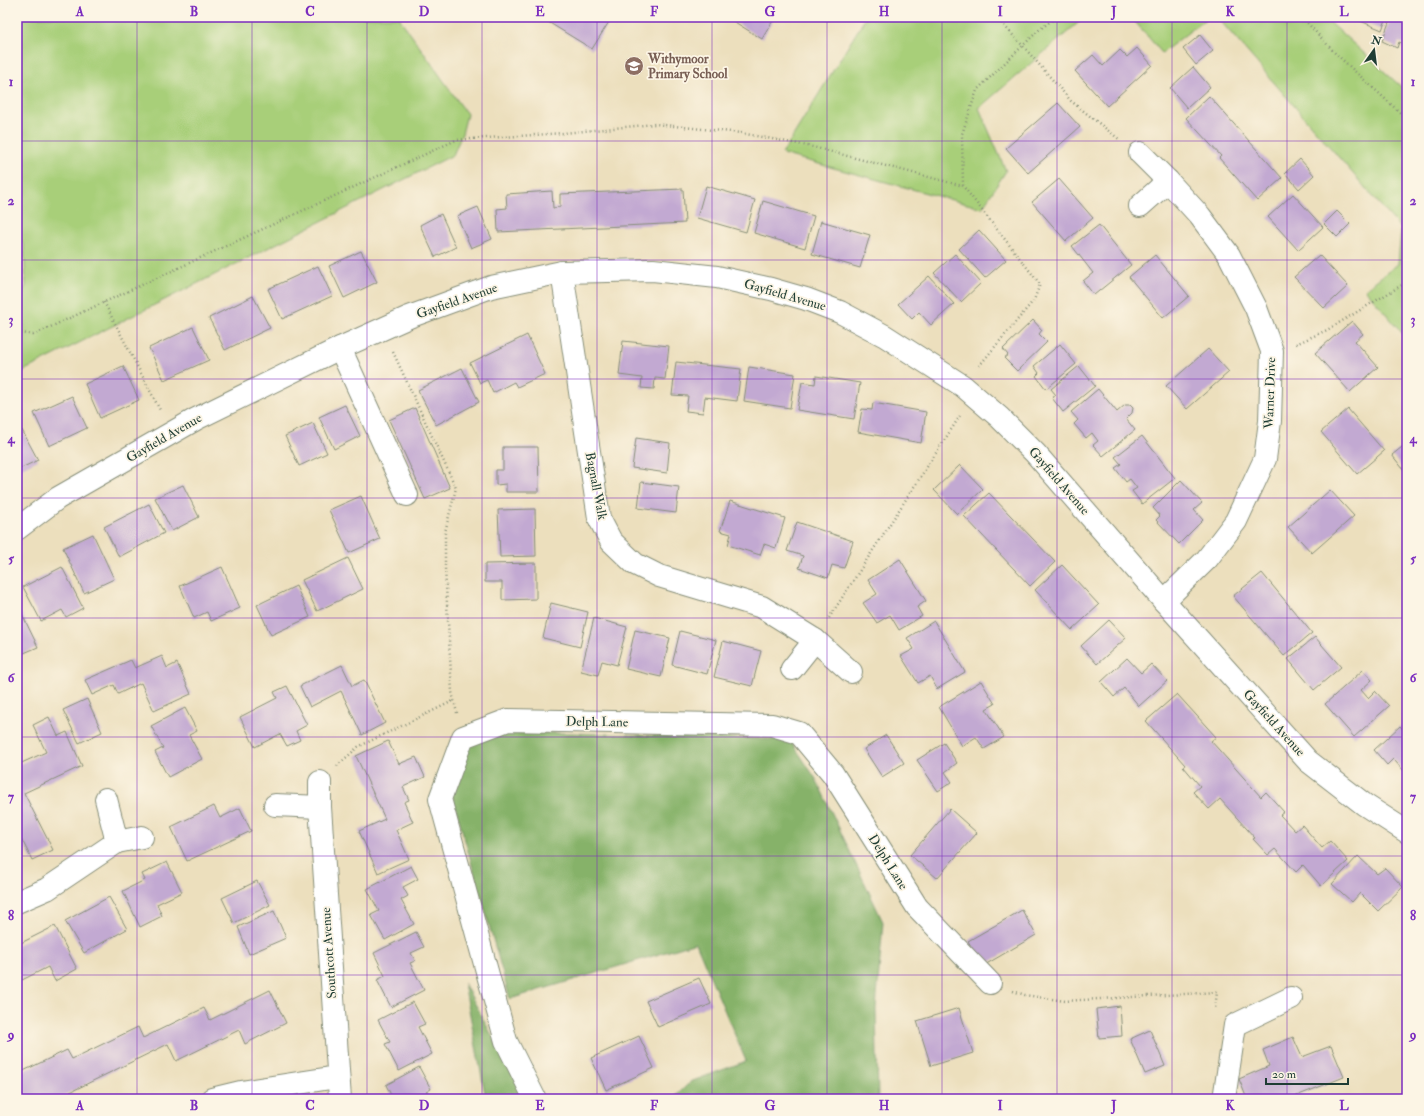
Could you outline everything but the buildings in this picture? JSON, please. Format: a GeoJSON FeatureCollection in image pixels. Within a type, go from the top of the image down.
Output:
{"type":"FeatureCollection","features":[{"type":"Feature","properties":{"kind":"street","name":"Warner Drive"},"geometry":{"type":"LineString","coordinates":[[1140,153],[1200,216],[1229,255],[1256,308],[1272,351],[1270,421],[1265,459],[1236,521],[1207,559],[1164,601]]}},
{"type":"Feature","properties":{"kind":"street"},"geometry":{"type":"LineString","coordinates":[[1140,206],[1168,181]]}},
{"type":"Feature","properties":{"kind":"street","name":"Gayfield Avenue"},"geometry":{"type":"LineString","coordinates":[[17,529],[58,498],[196,419],[340,348],[409,318],[491,287],[562,272],[652,270],[717,277],[772,289],[806,299],[840,312],[884,336],[963,386],[1000,417],[1035,453],[1164,601],[1308,761],[1365,805],[1407,832]]}},
{"type":"Feature","properties":{"kind":"street","name":"Bagnall Walk"},"geometry":{"type":"LineString","coordinates":[[562,272],[599,518],[611,541],[635,564],[659,576],[762,607],[815,640],[851,672]]}},
{"type":"Feature","properties":{"kind":"street"},"geometry":{"type":"LineString","coordinates":[[340,348],[407,495]]}},
{"type":"Feature","properties":{"kind":"street"},"geometry":{"type":"LineString","coordinates":[[792,669],[815,640]]}},
{"type":"Feature","properties":{"kind":"street","name":"Delph Lane"},"geometry":{"type":"LineString","coordinates":[[463,737],[508,720],[772,725],[799,733],[833,774],[917,908],[990,983]]}},
{"type":"Feature","properties":{"kind":"street"},"geometry":{"type":"LineString","coordinates":[[463,737],[440,799],[506,1041],[535,1099]]}},
{"type":"Feature","properties":{"kind":"street","name":"Southcott Avenue"},"geometry":{"type":"LineString","coordinates":[[320,782],[320,807],[337,1076],[340,1099]]}},
{"type":"Feature","properties":{"kind":"street"},"geometry":{"type":"LineString","coordinates":[[106,800],[117,842]]}},
{"type":"Feature","properties":{"kind":"street"},"geometry":{"type":"LineString","coordinates":[[276,805],[320,807]]}},
{"type":"Feature","properties":{"kind":"street"},"geometry":{"type":"LineString","coordinates":[[17,902],[47,889],[117,842],[142,837]]}},
{"type":"Feature","properties":{"kind":"street"},"geometry":{"type":"LineString","coordinates":[[1224,1099],[1235,1025],[1291,998]]}},
{"type":"Feature","properties":{"kind":"street"},"geometry":{"type":"LineString","coordinates":[[212,1099],[241,1092],[337,1076]]}},
{"type":"Feature","properties":{"kind":"path"},"geometry":{"type":"LineString","coordinates":[[996,17],[1071,101],[1109,132],[1140,153]]}},
{"type":"Feature","properties":{"kind":"path"},"geometry":{"type":"LineString","coordinates":[[815,640],[963,411],[963,386],[1034,300],[1040,284],[963,186],[962,134],[977,90],[1039,30],[1056,17]]}},
{"type":"Feature","properties":{"kind":"path"},"geometry":{"type":"LineString","coordinates":[[1302,17],[1335,53],[1407,119]]}},
{"type":"Feature","properties":{"kind":"path"},"geometry":{"type":"LineString","coordinates":[[17,332],[33,335],[456,140],[564,133],[655,124],[741,133],[813,147],[963,186]]}},
{"type":"Feature","properties":{"kind":"path"},"geometry":{"type":"LineString","coordinates":[[1272,351],[1286,348],[1327,330],[1406,284]]}},
{"type":"Feature","properties":{"kind":"path"},"geometry":{"type":"LineString","coordinates":[[104,302],[172,433]]}},
{"type":"Feature","properties":{"kind":"path"},"geometry":{"type":"LineString","coordinates":[[383,329],[456,488],[445,532],[445,568],[452,692],[463,737]]}},
{"type":"Feature","properties":{"kind":"path"},"geometry":{"type":"LineString","coordinates":[[320,782],[358,747],[454,700]]}},
{"type":"Feature","properties":{"kind":"path"},"geometry":{"type":"LineString","coordinates":[[990,983],[1025,995],[1065,1001],[1217,992],[1214,1015]]}},
{"type":"Feature","properties":{"kind":"green space"},"geometry":{"type":"Polygon","coordinates":[[[17,17],[400,17],[467,114],[462,134],[453,155],[17,374],[17,300],[26,286],[24,247],[17,231],[17,17]]]}},
{"type":"Feature","properties":{"kind":"green space"},"geometry":{"type":"Polygon","coordinates":[[[866,17],[1085,17],[979,108],[1006,171],[982,208],[782,154],[866,17]]]}},
{"type":"Feature","properties":{"kind":"green space"},"geometry":{"type":"Polygon","coordinates":[[[1131,17],[1208,17],[1162,53],[1131,17]]]}},
{"type":"Feature","properties":{"kind":"green space"},"geometry":{"type":"Polygon","coordinates":[[[1217,17],[1324,17],[1407,92],[1407,331],[1403,334],[1365,289],[1398,264],[1401,229],[1217,17]]]}},
{"type":"Feature","properties":{"kind":"green space"},"geometry":{"type":"Polygon","coordinates":[[[508,733],[570,733],[790,740],[816,779],[883,922],[876,1009],[878,1099],[673,1099],[690,1082],[746,1061],[696,943],[510,999],[451,791],[469,744],[508,733]]]}},
{"type":"Feature","properties":{"kind":"green space"},"geometry":{"type":"Polygon","coordinates":[[[464,983],[526,1099],[486,1099],[464,983]]]}},
{"type":"Feature","properties":{"kind":"place","name":"Withymoor Primary School"},"geometry":{"type":"Point","coordinates":[634,66]}}]}
